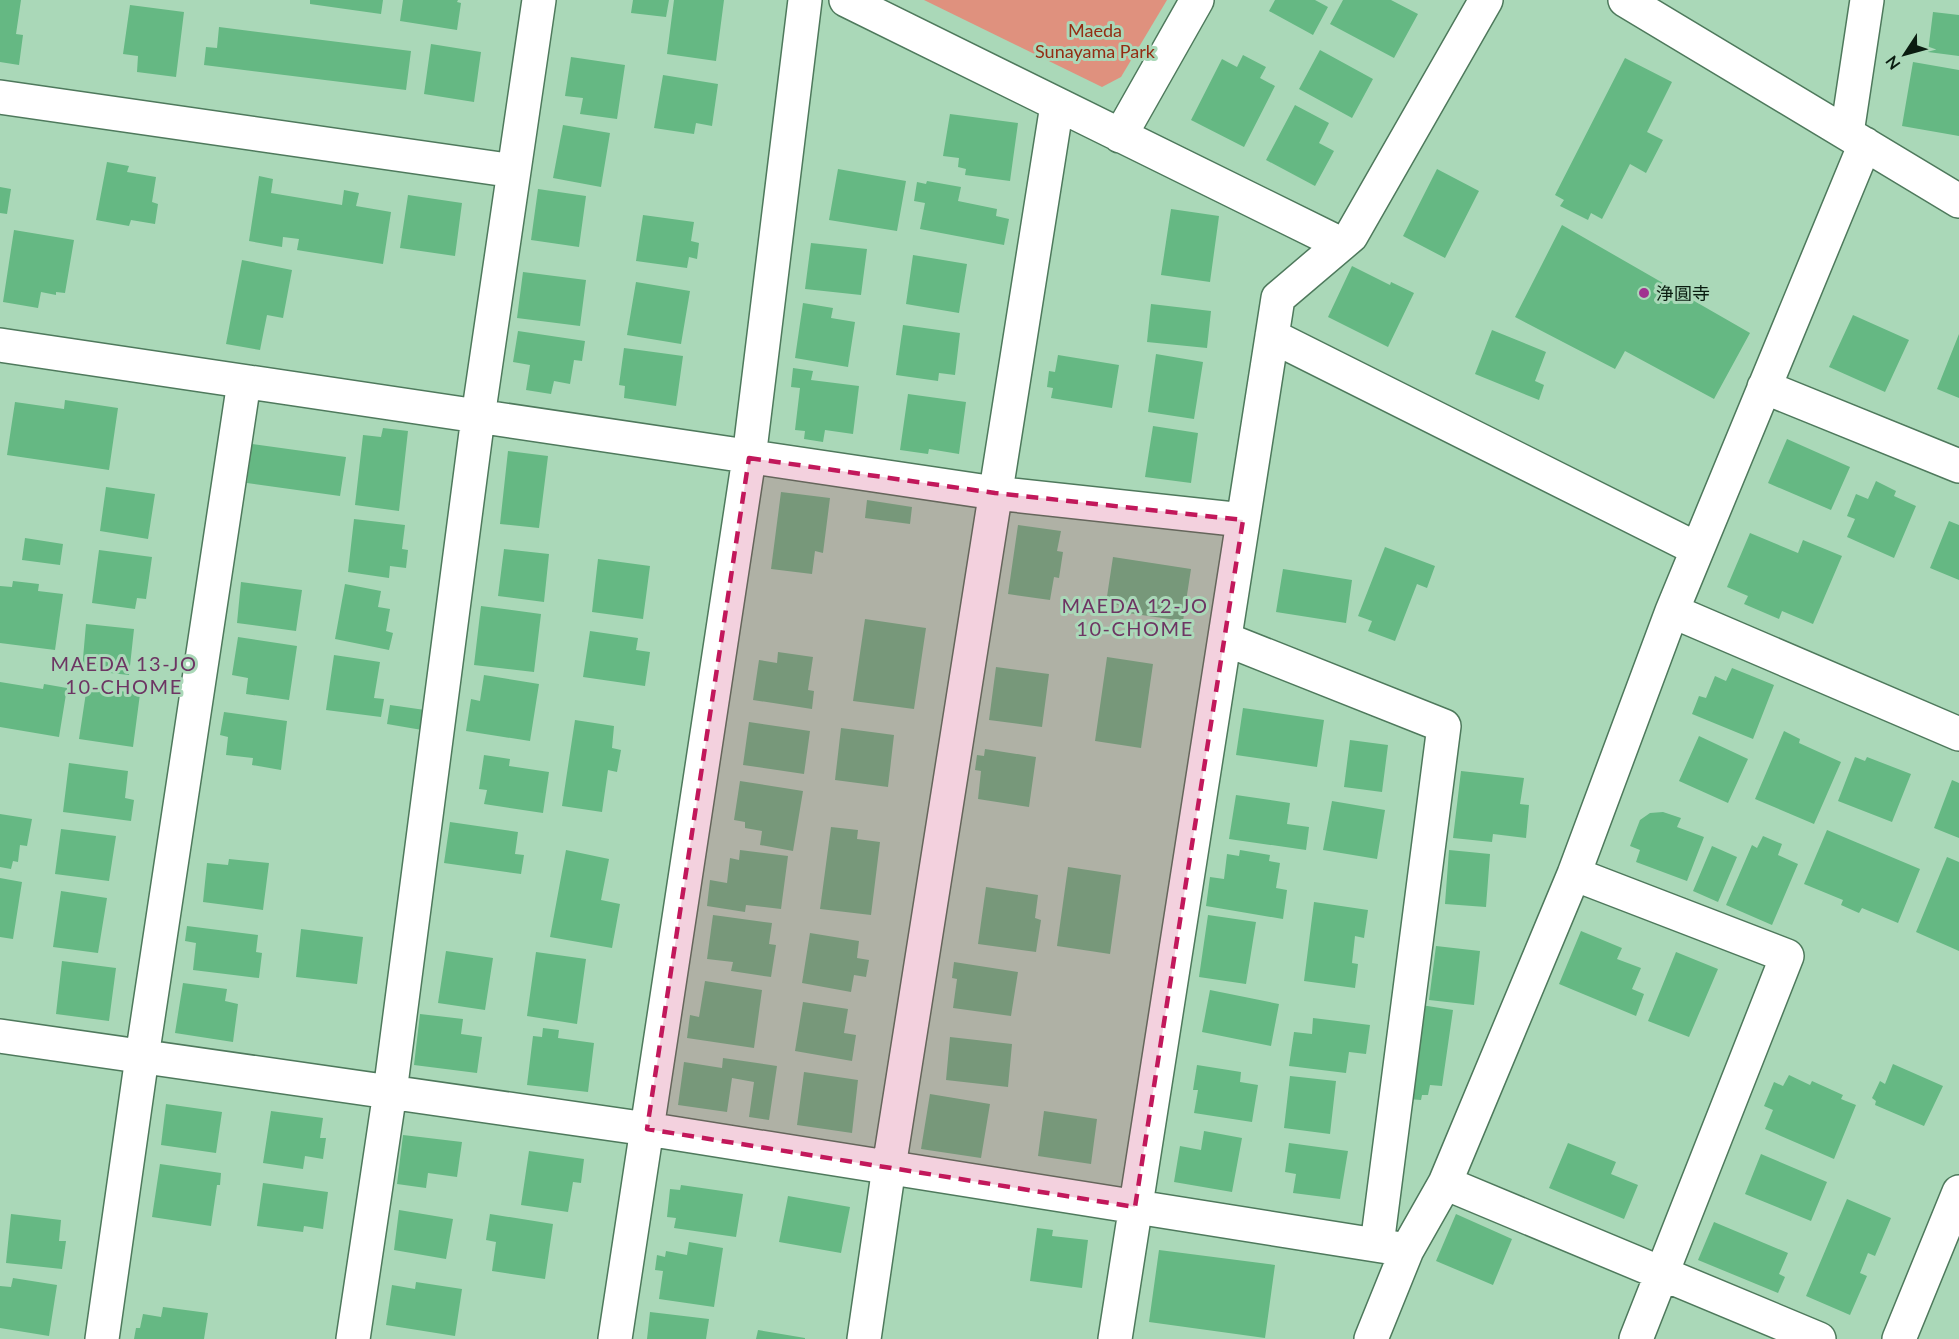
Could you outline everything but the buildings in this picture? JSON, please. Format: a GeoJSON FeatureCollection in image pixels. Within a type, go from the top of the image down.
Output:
{"type":"FeatureCollection","features":[{"type":"Feature","properties":{"kind":"street"},"geometry":{"type":"LineString","coordinates":[[353,1339],[390,1092],[478,417],[539,0]]}},
{"type":"Feature","properties":{"kind":"street"},"geometry":{"type":"LineString","coordinates":[[615,1339],[748,458],[805,0]]}},
{"type":"Feature","properties":{"kind":"street"},"geometry":{"type":"LineString","coordinates":[[846,0],[1341,244]]}},
{"type":"Feature","properties":{"kind":"street"},"geometry":{"type":"LineString","coordinates":[[1120,136],[1197,0]]}},
{"type":"Feature","properties":{"kind":"street"},"geometry":{"type":"LineString","coordinates":[[1115,1339],[1278,298],[1351,236],[1486,0]]}},
{"type":"Feature","properties":{"kind":"street"},"geometry":{"type":"LineString","coordinates":[[1625,0],[1959,201]]}},
{"type":"Feature","properties":{"kind":"street"},"geometry":{"type":"LineString","coordinates":[[1392,1248],[1445,1183],[1574,874],[1672,611],[1764,387],[1856,139],[1867,0]]}},
{"type":"Feature","properties":{"kind":"street"},"geometry":{"type":"LineString","coordinates":[[0,98],[514,171]]}},
{"type":"Feature","properties":{"kind":"street"},"geometry":{"type":"LineString","coordinates":[[864,1339],[889,1167],[1057,105]]}},
{"type":"Feature","properties":{"kind":"street"},"geometry":{"type":"LineString","coordinates":[[1272,336],[1697,549]]}},
{"type":"Feature","properties":{"kind":"street"},"geometry":{"type":"LineString","coordinates":[[0,350],[0,345],[995,493],[1244,520]]}},
{"type":"Feature","properties":{"kind":"street"},"geometry":{"type":"LineString","coordinates":[[102,1339],[142,1057],[244,382]]}},
{"type":"Feature","properties":{"kind":"street"},"geometry":{"type":"LineString","coordinates":[[1764,387],[1959,466]]}},
{"type":"Feature","properties":{"kind":"street"},"geometry":{"type":"LineString","coordinates":[[1672,611],[1959,734]]}},
{"type":"Feature","properties":{"kind":"street"},"geometry":{"type":"LineString","coordinates":[[1225,639],[1444,726],[1392,1248],[1371,1339]]}},
{"type":"Feature","properties":{"kind":"street"},"geometry":{"type":"LineString","coordinates":[[1574,874],[1787,956],[1636,1339]]}},
{"type":"Feature","properties":{"kind":"street"},"geometry":{"type":"LineString","coordinates":[[0,1036],[647,1129],[1392,1248]]}},
{"type":"Feature","properties":{"kind":"street"},"geometry":{"type":"LineString","coordinates":[[1445,1183],[1819,1339]]}},
{"type":"Feature","properties":{"kind":"street"},"geometry":{"type":"LineString","coordinates":[[1899,1339],[1959,1192]]}},
{"type":"Feature","properties":{"kind":"highlighted area"},"geometry":{"type":"Polygon","coordinates":[[[749,458],[995,493],[1243,520],[1135,1207],[647,1129],[749,458]]]}},
{"type":"Feature","properties":{"kind":"green space","name":"Maeda Sunayama Park"},"geometry":{"type":"Polygon","coordinates":[[[924,0],[1167,0],[1121,77],[1102,87],[924,0]]]}},
{"type":"Feature","properties":{"kind":"place","name":"浄圓寺"},"geometry":{"type":"Point","coordinates":[1644,293]}},
{"type":"Feature","properties":{"kind":"district","name":"MAEDA 12-JO 10-CHOME"},"geometry":{"type":"Point","coordinates":[1135,616]}},
{"type":"Feature","properties":{"kind":"district","name":"MAEDA 13-JO 10-CHOME"},"geometry":{"type":"Point","coordinates":[124,674]}}]}
